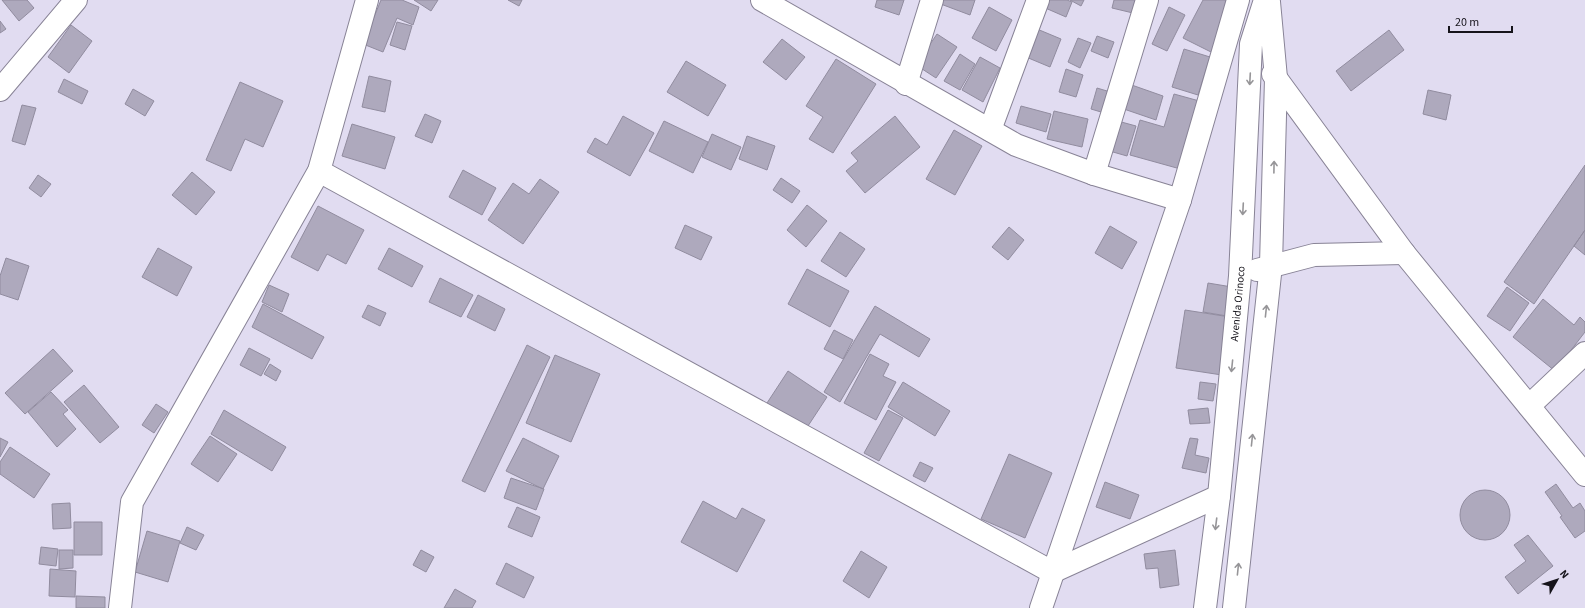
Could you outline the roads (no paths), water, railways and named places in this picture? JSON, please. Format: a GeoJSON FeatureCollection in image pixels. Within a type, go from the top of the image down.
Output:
{"type":"FeatureCollection","features":[{"type":"Feature","properties":{"kind":"street"},"geometry":{"type":"LineString","coordinates":[[0,90],[76,0]]}},
{"type":"Feature","properties":{"kind":"street"},"geometry":{"type":"LineString","coordinates":[[120,608],[132,502],[319,171],[367,0]]}},
{"type":"Feature","properties":{"kind":"street"},"geometry":{"type":"LineString","coordinates":[[762,0],[906,84],[1016,145],[1094,174],[1180,200]]}},
{"type":"Feature","properties":{"kind":"street"},"geometry":{"type":"LineString","coordinates":[[906,84],[932,0]]}},
{"type":"Feature","properties":{"kind":"street"},"geometry":{"type":"LineString","coordinates":[[990,130],[1038,0]]}},
{"type":"Feature","properties":{"kind":"street"},"geometry":{"type":"LineString","coordinates":[[1094,174],[1146,0]]}},
{"type":"Feature","properties":{"kind":"street"},"geometry":{"type":"LineString","coordinates":[[1041,608],[1180,200],[1238,0]]}},
{"type":"Feature","properties":{"kind":"street","name":"Avenida Orinoco"},"geometry":{"type":"LineString","coordinates":[[1206,608],[1219,496],[1240,276],[1251,44],[1265,0]]}},
{"type":"Feature","properties":{"kind":"street"},"geometry":{"type":"LineString","coordinates":[[1234,608],[1271,266],[1276,78],[1269,0]]}},
{"type":"Feature","properties":{"kind":"street"},"geometry":{"type":"LineString","coordinates":[[1251,44],[1404,253],[1585,475]]}},
{"type":"Feature","properties":{"kind":"street"},"geometry":{"type":"LineString","coordinates":[[319,171],[1052,572]]}},
{"type":"Feature","properties":{"kind":"street"},"geometry":{"type":"LineString","coordinates":[[1240,276],[1314,255],[1404,253]]}},
{"type":"Feature","properties":{"kind":"street"},"geometry":{"type":"LineString","coordinates":[[1529,406],[1585,353]]}},
{"type":"Feature","properties":{"kind":"street"},"geometry":{"type":"LineString","coordinates":[[1052,572],[1219,496]]}}]}
